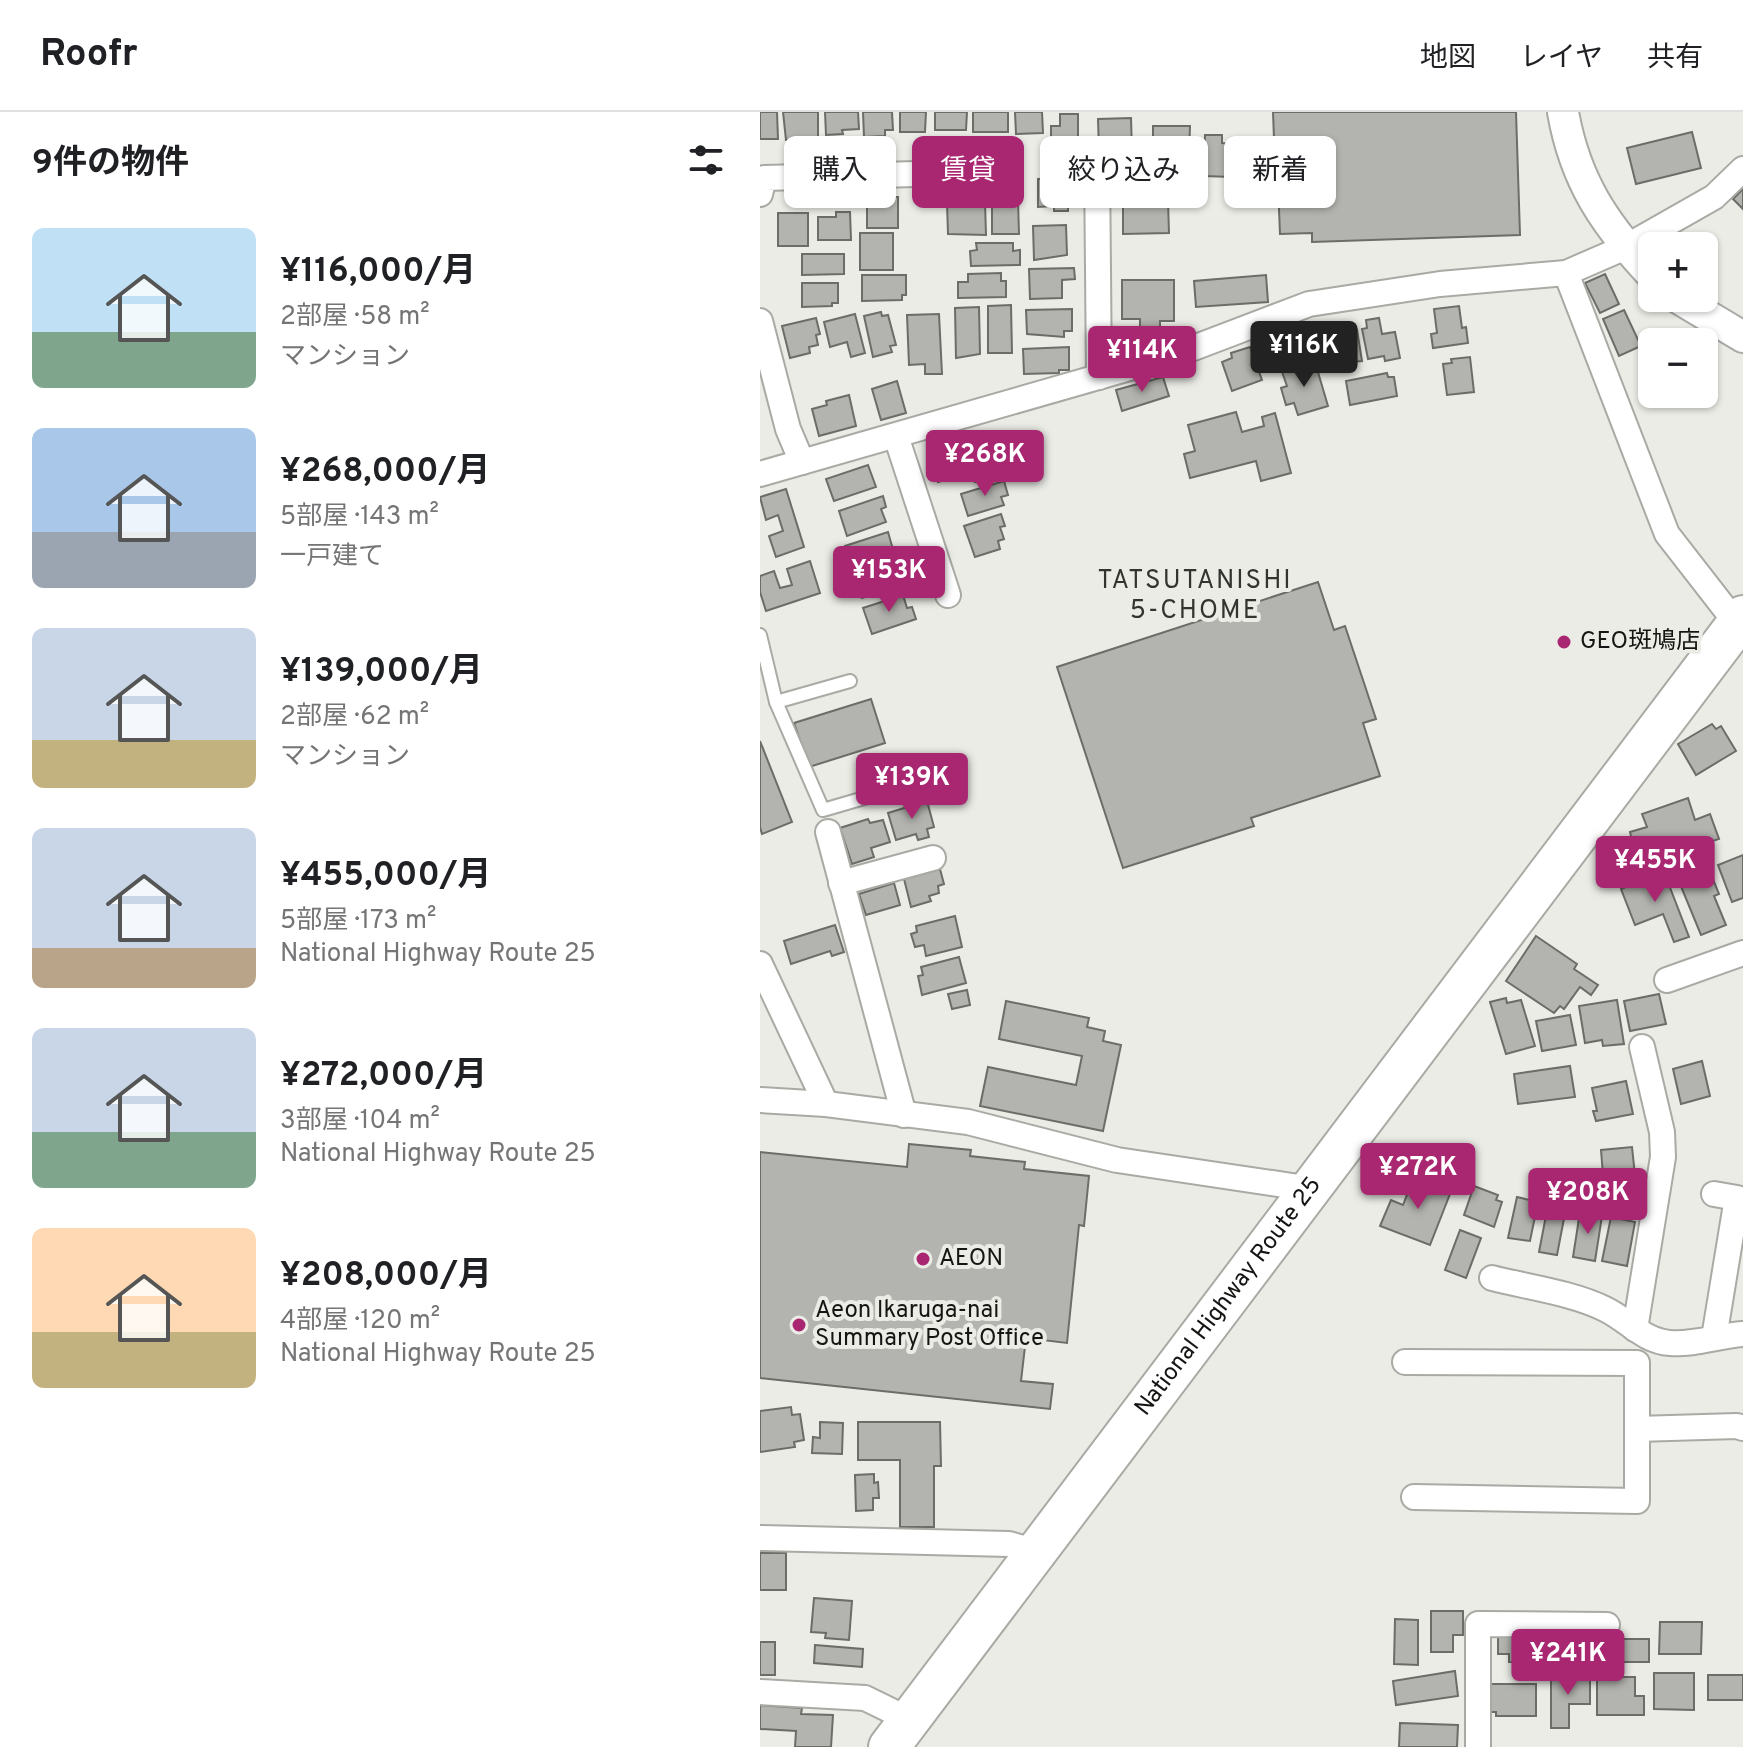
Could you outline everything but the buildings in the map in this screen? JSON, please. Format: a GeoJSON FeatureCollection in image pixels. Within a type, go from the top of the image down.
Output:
{"type":"FeatureCollection","features":[{"type":"Feature","properties":{"kind":"highway","name":"National Highway Route 25"},"geometry":{"type":"LineString","coordinates":[[900,1734],[1740,620]]}},
{"type":"Feature","properties":{"kind":"street"},"geometry":{"type":"LineString","coordinates":[[1563,112],[1569,147],[1585,185],[1598,209],[1638,260]]}},
{"type":"Feature","properties":{"kind":"street"},"geometry":{"type":"LineString","coordinates":[[760,474],[1175,355],[1309,304],[1440,284],[1566,273],[1626,247],[1714,197],[1743,169]]}},
{"type":"Feature","properties":{"kind":"street"},"geometry":{"type":"LineString","coordinates":[[760,194],[764,178],[912,174]]}},
{"type":"Feature","properties":{"kind":"street"},"geometry":{"type":"LineString","coordinates":[[1097,208],[1099,377]]}},
{"type":"Feature","properties":{"kind":"street"},"geometry":{"type":"LineString","coordinates":[[1566,273],[1667,534],[1740,620]]}},
{"type":"Feature","properties":{"kind":"street"},"geometry":{"type":"LineString","coordinates":[[1701,312],[1743,337]]}},
{"type":"Feature","properties":{"kind":"street"},"geometry":{"type":"LineString","coordinates":[[760,321],[788,429],[802,462]]}},
{"type":"Feature","properties":{"kind":"street"},"geometry":{"type":"LineString","coordinates":[[896,436],[948,595]]}},
{"type":"Feature","properties":{"kind":"street"},"geometry":{"type":"LineString","coordinates":[[828,832],[904,1115]]}},
{"type":"Feature","properties":{"kind":"street"},"geometry":{"type":"LineString","coordinates":[[841,883],[933,858]]}},
{"type":"Feature","properties":{"kind":"street"},"geometry":{"type":"LineString","coordinates":[[1667,980],[1743,953]]}},
{"type":"Feature","properties":{"kind":"street"},"geometry":{"type":"LineString","coordinates":[[760,964],[826,1104]]}},
{"type":"Feature","properties":{"kind":"street"},"geometry":{"type":"LineString","coordinates":[[1635,1329],[1663,1157],[1662,1132],[1642,1047]]}},
{"type":"Feature","properties":{"kind":"street"},"geometry":{"type":"LineString","coordinates":[[760,1100],[826,1104],[968,1122],[1117,1160],[1312,1189]]}},
{"type":"Feature","properties":{"kind":"street"},"geometry":{"type":"LineString","coordinates":[[1714,1194],[1737,1198],[1714,1338]]}},
{"type":"Feature","properties":{"kind":"street"},"geometry":{"type":"LineString","coordinates":[[1492,1278],[1605,1309],[1646,1337],[1667,1343],[1689,1343],[1743,1334]]}},
{"type":"Feature","properties":{"kind":"street"},"geometry":{"type":"LineString","coordinates":[[1405,1362],[1637,1363],[1637,1501],[1414,1497]]}},
{"type":"Feature","properties":{"kind":"street"},"geometry":{"type":"LineString","coordinates":[[1637,1429],[1743,1428]]}},
{"type":"Feature","properties":{"kind":"street"},"geometry":{"type":"LineString","coordinates":[[760,1538],[1009,1544],[1037,1552]]}},
{"type":"Feature","properties":{"kind":"street"},"geometry":{"type":"LineString","coordinates":[[1478,1747],[1478,1624],[1607,1625]]}},
{"type":"Feature","properties":{"kind":"street"},"geometry":{"type":"LineString","coordinates":[[760,1692],[865,1698],[900,1734]]}},
{"type":"Feature","properties":{"kind":"lane"},"geometry":{"type":"LineString","coordinates":[[760,635],[776,702],[823,810],[916,783]]}},
{"type":"Feature","properties":{"kind":"lane"},"geometry":{"type":"LineString","coordinates":[[776,702],[850,681]]}},
{"type":"Feature","properties":{"kind":"place","name":"GEO斑鳩店"},"geometry":{"type":"Point","coordinates":[1564,642]}},
{"type":"Feature","properties":{"kind":"place","name":"AEON"},"geometry":{"type":"Point","coordinates":[923,1259]}},
{"type":"Feature","properties":{"kind":"place","name":"Aeon Ikaruga-nai Summary Post Office"},"geometry":{"type":"Point","coordinates":[799,1325]}},
{"type":"Feature","properties":{"kind":"district","name":"TATSUTANISHI 5-CHOME"},"geometry":{"type":"Point","coordinates":[1195,596]}}]}
